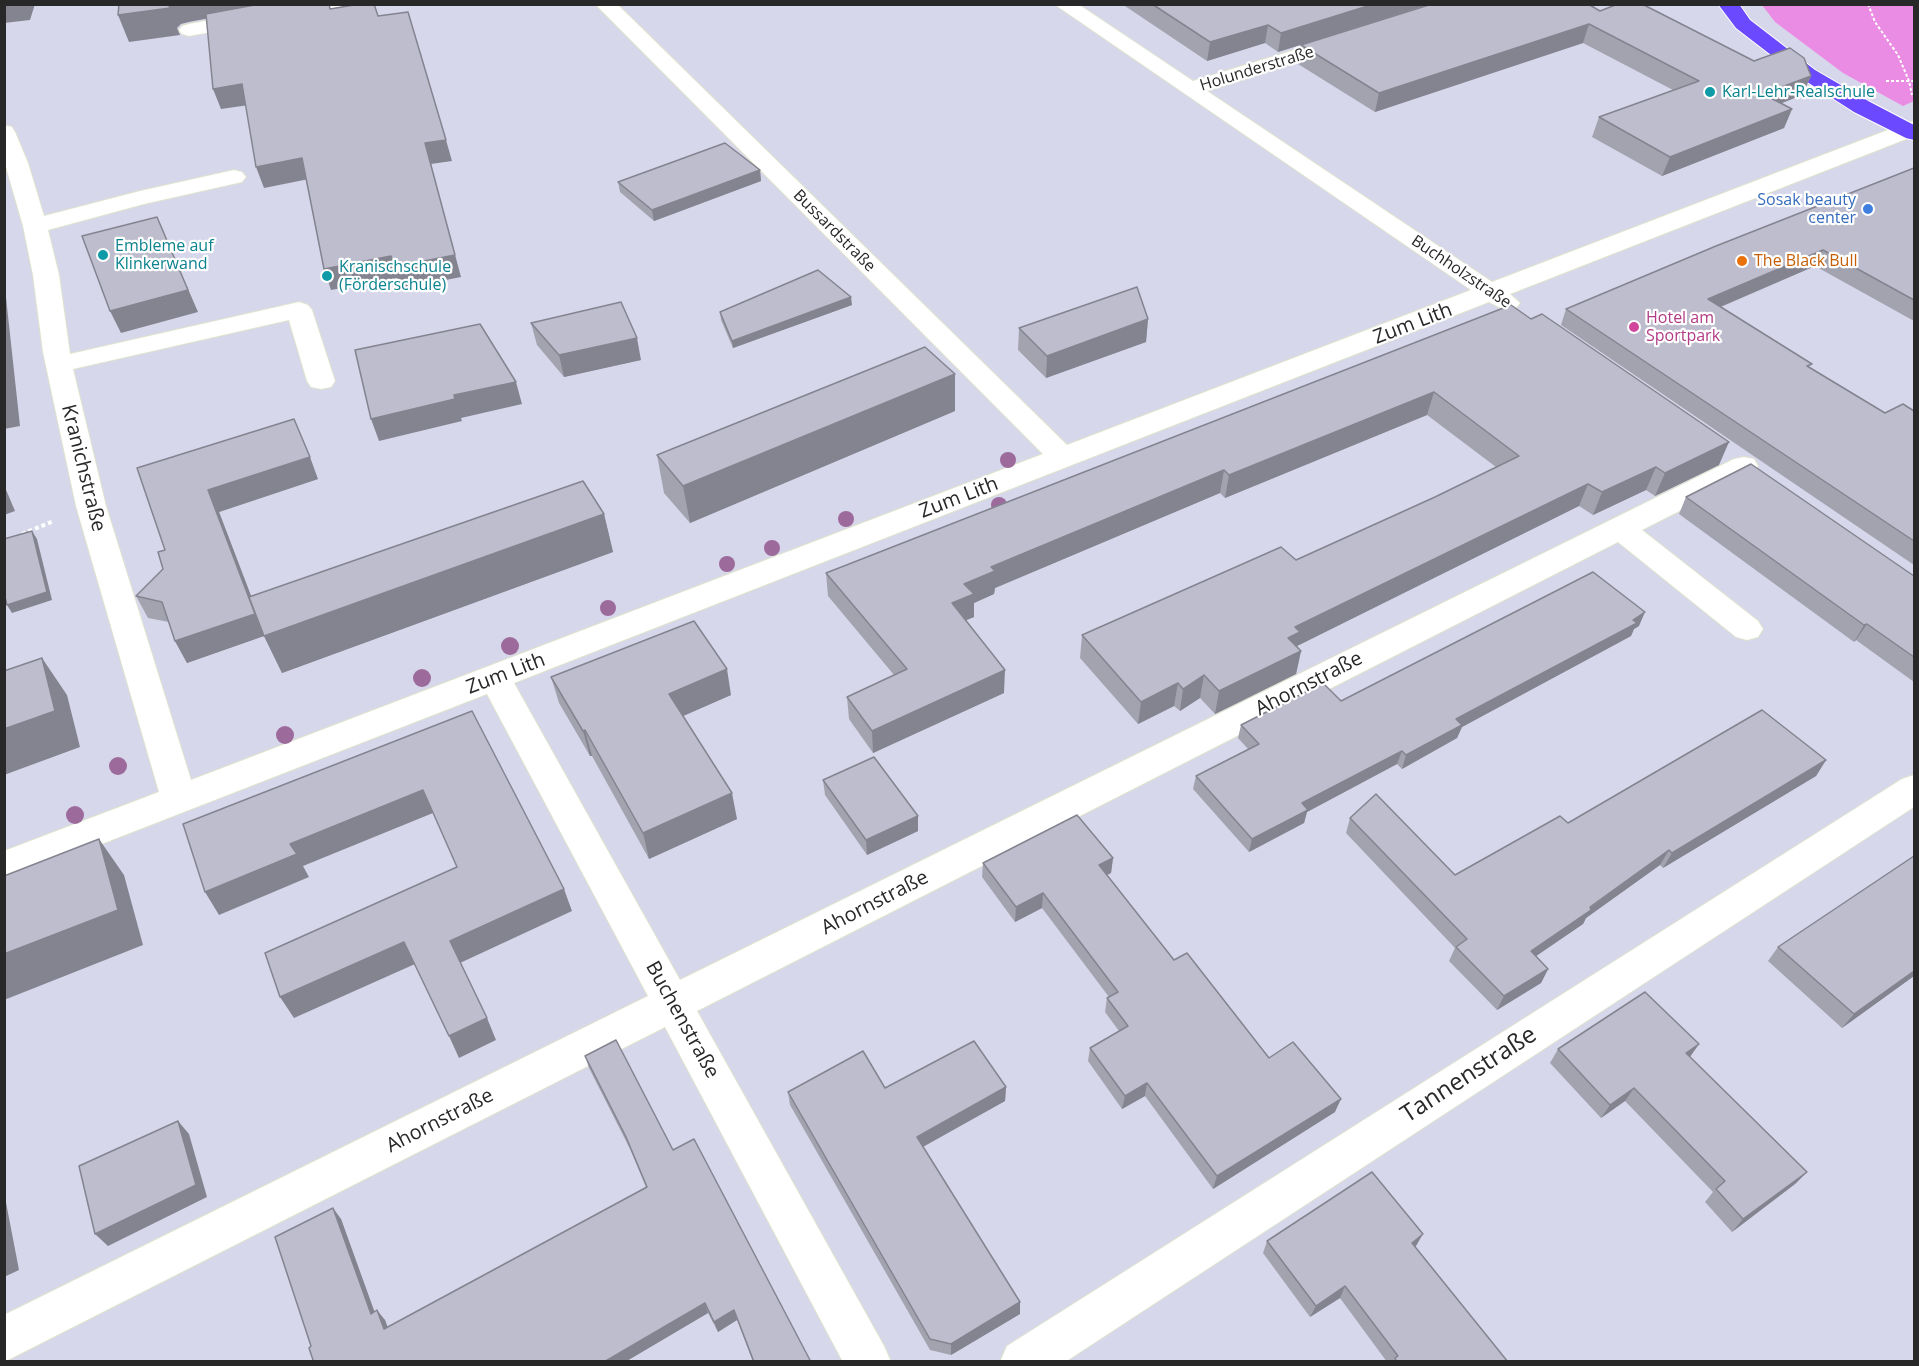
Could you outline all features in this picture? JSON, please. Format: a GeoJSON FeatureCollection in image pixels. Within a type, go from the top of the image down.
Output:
{"type":"FeatureCollection","features":[{"type":"Feature","properties":{"kind":"main road"},"geometry":{"type":"LineString","coordinates":[[1728,4],[1743,24],[1808,74],[1862,107],[1913,131]]}},
{"type":"Feature","properties":{"kind":"street"},"geometry":{"type":"LineString","coordinates":[[189,30],[333,4]]}},
{"type":"Feature","properties":{"kind":"street","name":"Bussardstraße"},"geometry":{"type":"LineString","coordinates":[[605,4],[1063,458]]}},
{"type":"Feature","properties":{"kind":"street","name":"Buchholzstraße"},"geometry":{"type":"LineString","coordinates":[[1064,4],[1531,320]]}},
{"type":"Feature","properties":{"kind":"street","name":"Holunderstraße"},"geometry":{"type":"LineString","coordinates":[[1191,89],[1368,34]]}},
{"type":"Feature","properties":{"kind":"street","name":"Zum Lith"},"geometry":{"type":"LineString","coordinates":[[4,867],[1913,131]]}},
{"type":"Feature","properties":{"kind":"street","name":"Kranichstraße"},"geometry":{"type":"LineString","coordinates":[[4,132],[18,163],[35,226],[46,274],[59,364],[91,506],[179,800]]}},
{"type":"Feature","properties":{"kind":"street"},"geometry":{"type":"LineString","coordinates":[[35,226],[140,198],[234,177]]}},
{"type":"Feature","properties":{"kind":"street"},"geometry":{"type":"LineString","coordinates":[[59,364],[299,310],[321,381]]}},
{"type":"Feature","properties":{"kind":"street","name":"Ahornstraße"},"geometry":{"type":"LineString","coordinates":[[4,1339],[1744,465]]}},
{"type":"Feature","properties":{"kind":"street"},"geometry":{"type":"LineString","coordinates":[[1620,528],[1747,629]]}},
{"type":"Feature","properties":{"kind":"street","name":"Buchenstraße"},"geometry":{"type":"LineString","coordinates":[[495,678],[868,1362]]}},
{"type":"Feature","properties":{"kind":"street","name":"Tannenstraße"},"geometry":{"type":"LineString","coordinates":[[1023,1362],[1914,789]]}},
{"type":"Feature","properties":{"kind":"path"},"geometry":{"type":"LineString","coordinates":[[1868,4],[1875,22],[1898,55],[1910,81],[1914,100]]}},
{"type":"Feature","properties":{"kind":"path"},"geometry":{"type":"LineString","coordinates":[[15,537],[91,506]]}},
{"type":"Feature","properties":{"kind":"shaded area"},"geometry":{"type":"Polygon","coordinates":[[[1762,5],[1914,5],[1914,101],[1903,106],[1843,73],[1775,22],[1762,5]]]}},
{"type":"Feature","properties":{"kind":"building"},"geometry":{"type":"Polygon","coordinates":[[[119,4],[168,4],[170,8],[118,15],[119,4]]]}},
{"type":"Feature","properties":{"kind":"building"},"geometry":{"type":"Polygon","coordinates":[[[260,4],[329,4],[330,9],[374,4],[378,16],[408,12],[446,140],[425,143],[455,255],[393,267],[391,256],[324,269],[302,158],[256,167],[242,84],[213,89],[206,14],[260,4]]]}},
{"type":"Feature","properties":{"kind":"building"},"geometry":{"type":"Polygon","coordinates":[[[1152,4],[1374,4],[1281,33],[1268,25],[1210,42],[1152,4]]]}},
{"type":"Feature","properties":{"kind":"building"},"geometry":{"type":"Polygon","coordinates":[[[1432,4],[1588,4],[1600,11],[1618,4],[1642,4],[1754,61],[1790,48],[1804,58],[1811,76],[1763,94],[1792,109],[1670,157],[1599,117],[1699,81],[1589,24],[1379,93],[1301,45],[1432,4]]]}},
{"type":"Feature","properties":{"kind":"building"},"geometry":{"type":"Polygon","coordinates":[[[725,143],[760,170],[652,210],[618,182],[725,143]]]}},
{"type":"Feature","properties":{"kind":"building"},"geometry":{"type":"Polygon","coordinates":[[[1914,168],[1914,300],[1823,250],[1708,299],[1812,364],[1807,366],[1885,413],[1903,404],[1914,411],[1914,541],[1566,309],[1716,246],[1914,168]]]}},
{"type":"Feature","properties":{"kind":"building"},"geometry":{"type":"Polygon","coordinates":[[[157,217],[188,290],[110,311],[82,236],[157,217]]]}},
{"type":"Feature","properties":{"kind":"building"},"geometry":{"type":"Polygon","coordinates":[[[818,270],[851,297],[732,341],[720,312],[818,270]]]}},
{"type":"Feature","properties":{"kind":"building"},"geometry":{"type":"Polygon","coordinates":[[[1137,287],[1148,319],[1047,356],[1019,328],[1137,287]]]}},
{"type":"Feature","properties":{"kind":"building"},"geometry":{"type":"Polygon","coordinates":[[[621,302],[637,338],[559,355],[531,323],[621,302]]]}},
{"type":"Feature","properties":{"kind":"building"},"geometry":{"type":"Polygon","coordinates":[[[1511,305],[1531,319],[1542,314],[1729,442],[1665,473],[1656,467],[1602,492],[1588,484],[1295,627],[1300,632],[1288,638],[1301,651],[1219,691],[1204,675],[1183,689],[1178,683],[1141,702],[1082,635],[1281,547],[1296,560],[1519,456],[1434,392],[1229,475],[1224,470],[991,567],[995,571],[964,584],[974,594],[952,603],[1005,670],[872,731],[847,697],[907,669],[826,573],[1511,305]]]}},
{"type":"Feature","properties":{"kind":"building"},"geometry":{"type":"Polygon","coordinates":[[[480,324],[516,382],[454,395],[455,399],[371,419],[355,350],[480,324]]]}},
{"type":"Feature","properties":{"kind":"building"},"geometry":{"type":"Polygon","coordinates":[[[925,347],[955,374],[683,486],[657,455],[925,347]]]}},
{"type":"Feature","properties":{"kind":"building"},"geometry":{"type":"Polygon","coordinates":[[[294,419],[310,457],[208,490],[255,614],[175,641],[162,602],[136,596],[163,569],[158,552],[165,550],[137,468],[294,419]]]}},
{"type":"Feature","properties":{"kind":"building"},"geometry":{"type":"Polygon","coordinates":[[[1751,464],[1914,576],[1914,657],[1867,624],[1864,625],[1686,497],[1751,464]]]}},
{"type":"Feature","properties":{"kind":"building"},"geometry":{"type":"Polygon","coordinates":[[[583,481],[604,514],[264,636],[249,597],[583,481]]]}},
{"type":"Feature","properties":{"kind":"building"},"geometry":{"type":"Polygon","coordinates":[[[32,531],[47,592],[7,605],[4,593],[4,539],[32,531]]]}},
{"type":"Feature","properties":{"kind":"building"},"geometry":{"type":"Polygon","coordinates":[[[1593,572],[1645,612],[1633,620],[1637,623],[1456,719],[1462,725],[1406,755],[1402,751],[1302,803],[1308,810],[1252,839],[1196,776],[1259,744],[1241,725],[1323,683],[1341,701],[1593,572]]]}},
{"type":"Feature","properties":{"kind":"building"},"geometry":{"type":"Polygon","coordinates":[[[694,621],[727,669],[669,694],[732,793],[643,833],[585,730],[583,731],[551,677],[694,621]]]}},
{"type":"Feature","properties":{"kind":"building"},"geometry":{"type":"Polygon","coordinates":[[[42,658],[55,711],[4,729],[4,671],[42,658]]]}},
{"type":"Feature","properties":{"kind":"building"},"geometry":{"type":"Polygon","coordinates":[[[1762,710],[1826,760],[1672,853],[1669,850],[1590,907],[1591,910],[1531,951],[1548,969],[1504,996],[1456,947],[1467,939],[1350,818],[1376,794],[1455,875],[1560,816],[1568,823],[1762,710]]]}},
{"type":"Feature","properties":{"kind":"building"},"geometry":{"type":"Polygon","coordinates":[[[472,711],[564,889],[450,941],[487,1018],[449,1036],[404,942],[280,997],[265,953],[457,867],[423,790],[290,844],[297,854],[205,892],[183,824],[472,711]]]}},
{"type":"Feature","properties":{"kind":"building"},"geometry":{"type":"Polygon","coordinates":[[[874,757],[918,816],[866,840],[823,780],[874,757]]]}},
{"type":"Feature","properties":{"kind":"building"},"geometry":{"type":"Polygon","coordinates":[[[1077,815],[1113,858],[1099,865],[1174,960],[1187,953],[1269,1058],[1293,1042],[1341,1099],[1217,1176],[1147,1083],[1125,1096],[1090,1048],[1128,1026],[1107,998],[1118,992],[1043,893],[1016,907],[983,863],[1077,815]]]}},
{"type":"Feature","properties":{"kind":"building"},"geometry":{"type":"Polygon","coordinates":[[[99,839],[118,910],[4,954],[4,876],[99,839]]]}},
{"type":"Feature","properties":{"kind":"building"},"geometry":{"type":"Polygon","coordinates":[[[1914,856],[1914,971],[1854,1014],[1778,947],[1914,856]]]}},
{"type":"Feature","properties":{"kind":"building"},"geometry":{"type":"Polygon","coordinates":[[[1645,992],[1699,1044],[1686,1053],[1807,1172],[1743,1219],[1716,1189],[1725,1181],[1634,1088],[1610,1105],[1558,1049],[1645,992]]]}},
{"type":"Feature","properties":{"kind":"building"},"geometry":{"type":"Polygon","coordinates":[[[616,1040],[673,1150],[694,1139],[811,1362],[754,1362],[734,1310],[714,1322],[705,1303],[604,1362],[310,1362],[313,1360],[309,1348],[311,1346],[275,1237],[333,1208],[371,1314],[377,1310],[384,1329],[647,1187],[626,1137],[585,1056],[616,1040]]]}},
{"type":"Feature","properties":{"kind":"building"},"geometry":{"type":"Polygon","coordinates":[[[974,1041],[1006,1087],[917,1137],[1020,1302],[951,1344],[930,1339],[788,1092],[863,1051],[885,1088],[974,1041]]]}},
{"type":"Feature","properties":{"kind":"building"},"geometry":{"type":"Polygon","coordinates":[[[178,1121],[196,1185],[95,1234],[79,1166],[178,1121]]]}},
{"type":"Feature","properties":{"kind":"building"},"geometry":{"type":"Polygon","coordinates":[[[1372,1172],[1423,1234],[1412,1243],[1508,1362],[1397,1362],[1395,1358],[1398,1356],[1345,1286],[1316,1306],[1267,1241],[1372,1172]]]}},
{"type":"Feature","properties":{"kind":"place","name":"Karl-Lehr-Realschule"},"geometry":{"type":"Point","coordinates":[1710,92]}},
{"type":"Feature","properties":{"kind":"place","name":"Sosak beauty center"},"geometry":{"type":"Point","coordinates":[1868,209]}},
{"type":"Feature","properties":{"kind":"place","name":"Embleme auf Klinkerwand"},"geometry":{"type":"Point","coordinates":[103,255]}},
{"type":"Feature","properties":{"kind":"place","name":"The Black Bull"},"geometry":{"type":"Point","coordinates":[1742,261]}},
{"type":"Feature","properties":{"kind":"place","name":"Kranischschule (Förderschule)"},"geometry":{"type":"Point","coordinates":[327,276]}},
{"type":"Feature","properties":{"kind":"place","name":"Hotel am Sportpark"},"geometry":{"type":"Point","coordinates":[1634,327]}}]}
